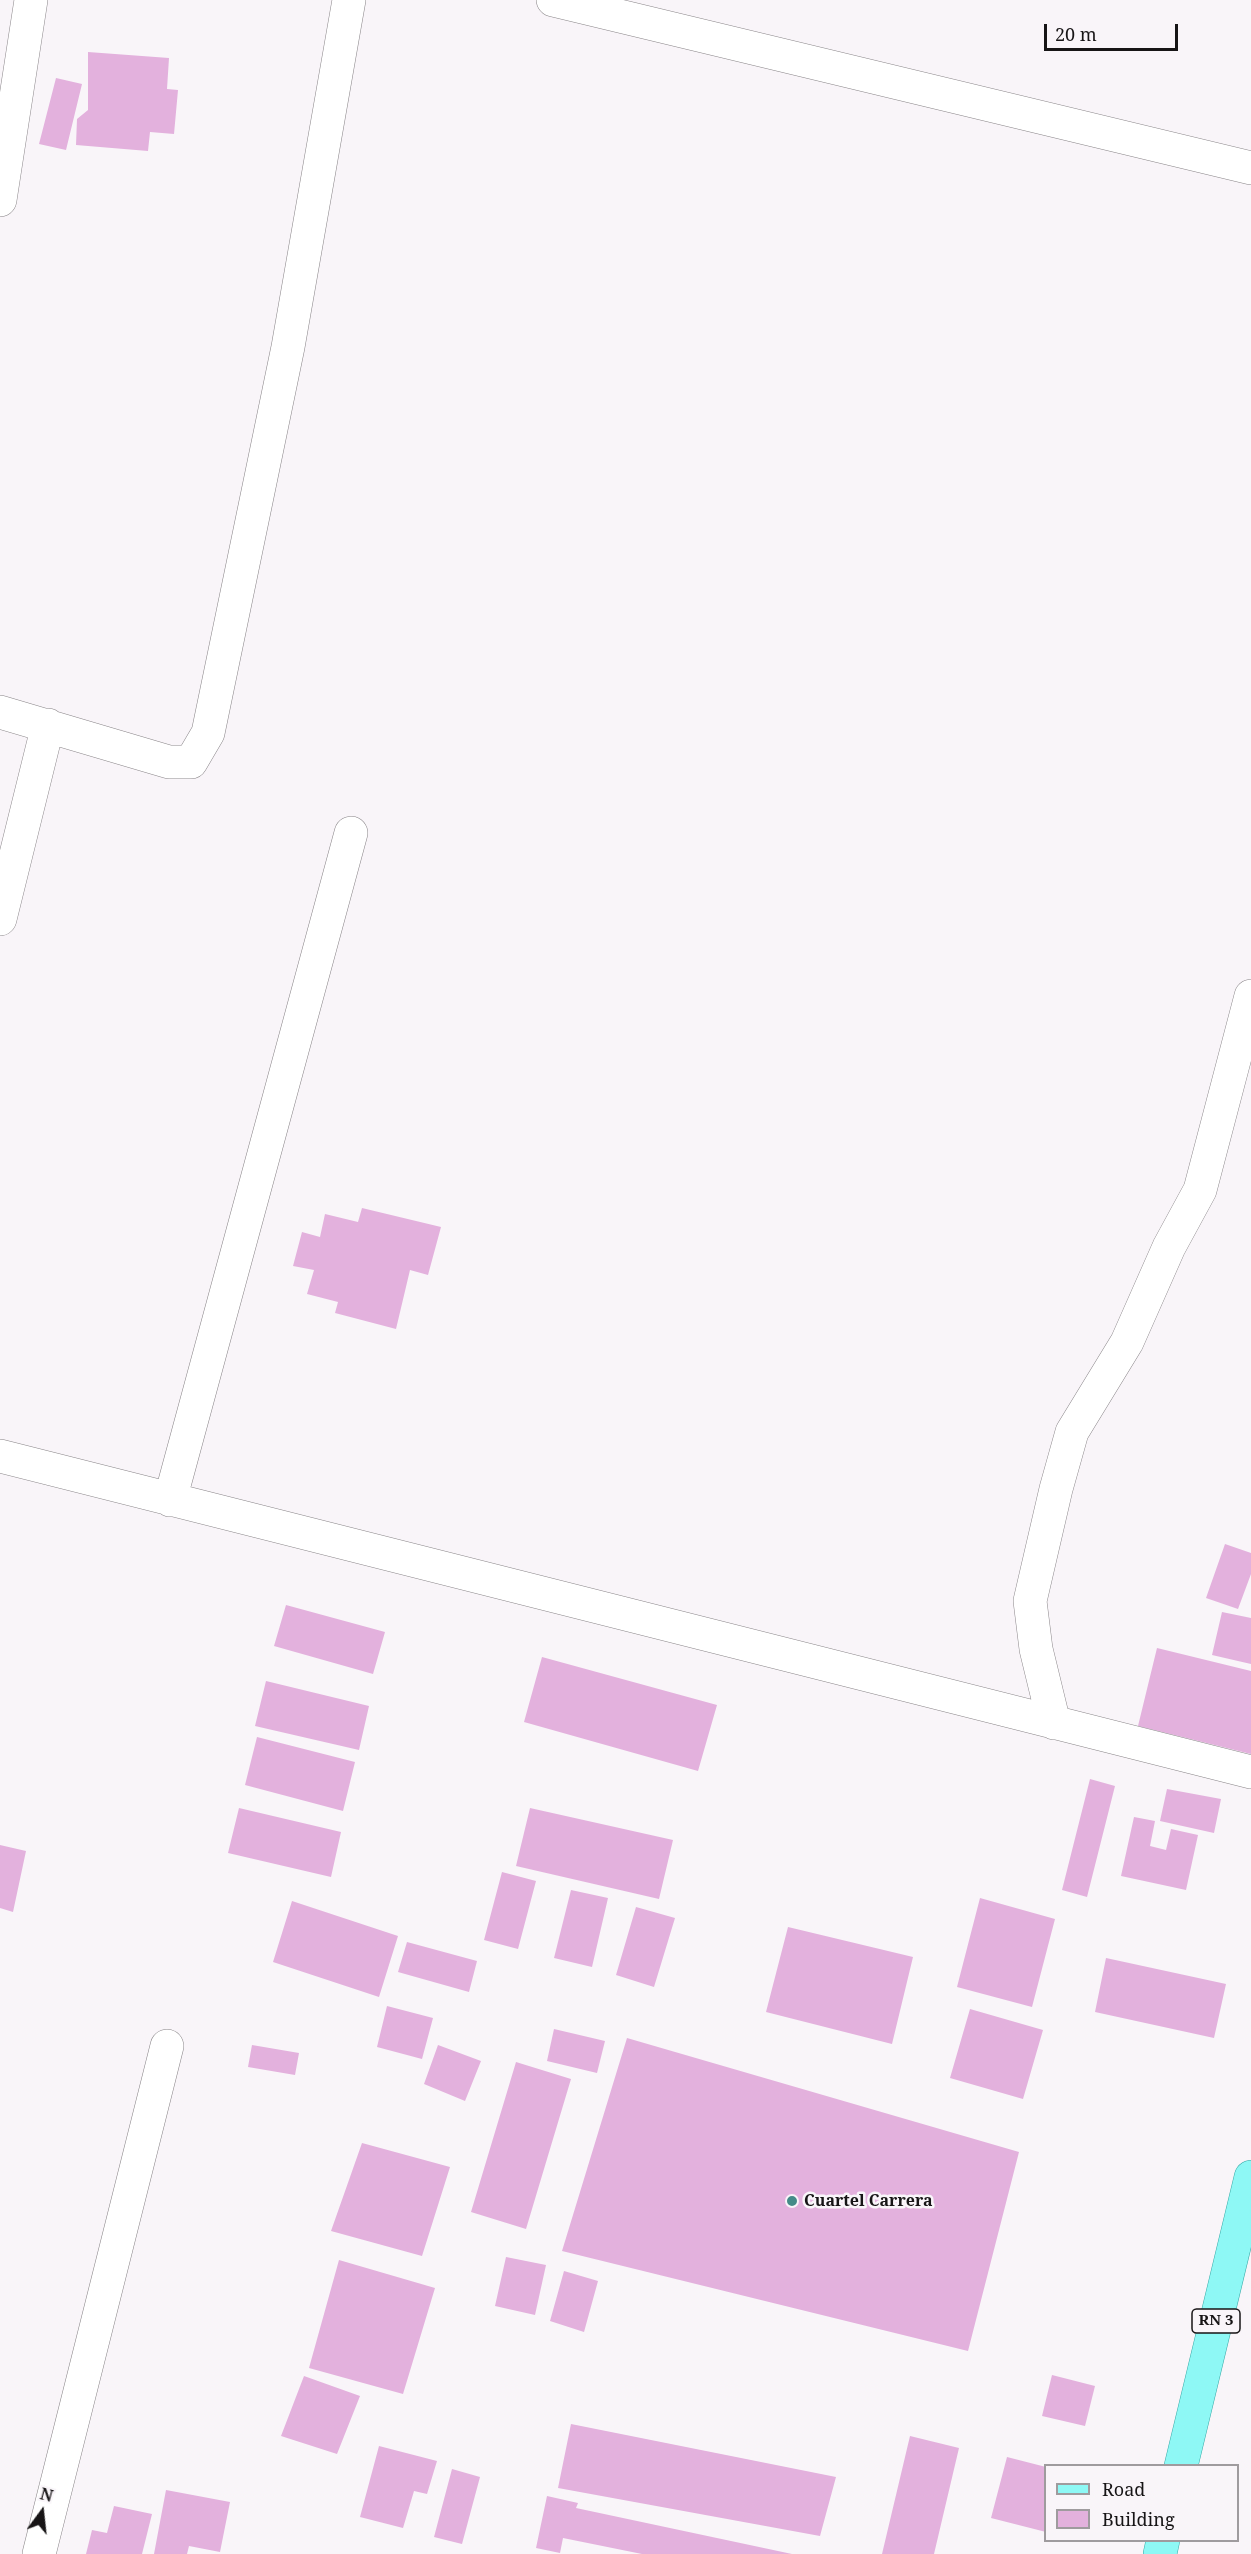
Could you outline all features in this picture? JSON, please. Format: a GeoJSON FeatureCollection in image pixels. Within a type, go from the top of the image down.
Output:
{"type":"FeatureCollection","features":[{"type":"Feature","properties":{"kind":"main road","name":"RN 3"},"geometry":{"type":"LineString","coordinates":[[1181,2464],[1251,2177]]}},
{"type":"Feature","properties":{"kind":"street"},"geometry":{"type":"LineString","coordinates":[[0,200],[31,0]]}},
{"type":"Feature","properties":{"kind":"street"},"geometry":{"type":"LineString","coordinates":[[0,712],[169,762],[191,762],[208,733],[288,348],[349,0]]}},
{"type":"Feature","properties":{"kind":"street"},"geometry":{"type":"LineString","coordinates":[[553,0],[1251,168]]}},
{"type":"Feature","properties":{"kind":"street"},"geometry":{"type":"LineString","coordinates":[[0,920],[48,725]]}},
{"type":"Feature","properties":{"kind":"street"},"geometry":{"type":"LineString","coordinates":[[170,1500],[351,833]]}},
{"type":"Feature","properties":{"kind":"street"},"geometry":{"type":"LineString","coordinates":[[1054,1723],[1036,1649],[1030,1601],[1056,1489],[1072,1432],[1127,1342],[1169,1247],[1200,1190],[1251,996]]}},
{"type":"Feature","properties":{"kind":"street"},"geometry":{"type":"LineString","coordinates":[[0,1456],[1251,1772]]}},
{"type":"Feature","properties":{"kind":"street"},"geometry":{"type":"LineString","coordinates":[[39,2554],[166,2046]]}},
{"type":"Feature","properties":{"kind":"building"},"geometry":{"type":"Polygon","coordinates":[[[88,52],[169,58],[167,89],[178,90],[174,134],[150,132],[148,151],[76,145],[77,119],[88,110],[88,52]]]}},
{"type":"Feature","properties":{"kind":"building"},"geometry":{"type":"Polygon","coordinates":[[[56,78],[82,84],[66,150],[39,144],[56,78]]]}},
{"type":"Feature","properties":{"kind":"building"},"geometry":{"type":"Polygon","coordinates":[[[362,1208],[441,1227],[428,1275],[410,1270],[396,1329],[335,1313],[338,1302],[307,1294],[314,1270],[293,1266],[302,1232],[320,1237],[325,1214],[358,1222],[362,1208]]]}},
{"type":"Feature","properties":{"kind":"building"},"geometry":{"type":"Polygon","coordinates":[[[1225,1544],[1251,1553],[1251,1574],[1238,1609],[1206,1598],[1225,1544]]]}},
{"type":"Feature","properties":{"kind":"building"},"geometry":{"type":"Polygon","coordinates":[[[286,1605],[385,1632],[373,1674],[274,1646],[286,1605]]]}},
{"type":"Feature","properties":{"kind":"building"},"geometry":{"type":"Polygon","coordinates":[[[1222,1612],[1251,1618],[1251,1664],[1212,1655],[1222,1612]]]}},
{"type":"Feature","properties":{"kind":"building"},"geometry":{"type":"Polygon","coordinates":[[[1157,1648],[1251,1671],[1251,1754],[1138,1726],[1157,1648]]]}},
{"type":"Feature","properties":{"kind":"building"},"geometry":{"type":"Polygon","coordinates":[[[542,1657],[717,1705],[698,1771],[524,1722],[542,1657]]]}},
{"type":"Feature","properties":{"kind":"building"},"geometry":{"type":"Polygon","coordinates":[[[266,1681],[369,1706],[359,1750],[255,1726],[266,1681]]]}},
{"type":"Feature","properties":{"kind":"building"},"geometry":{"type":"Polygon","coordinates":[[[257,1737],[355,1762],[343,1811],[245,1785],[257,1737]]]}},
{"type":"Feature","properties":{"kind":"building"},"geometry":{"type":"Polygon","coordinates":[[[1090,1779],[1115,1786],[1087,1897],[1062,1890],[1090,1779]]]}},
{"type":"Feature","properties":{"kind":"building"},"geometry":{"type":"Polygon","coordinates":[[[1167,1789],[1221,1799],[1214,1833],[1160,1821],[1167,1789]]]}},
{"type":"Feature","properties":{"kind":"building"},"geometry":{"type":"Polygon","coordinates":[[[239,1808],[341,1832],[331,1877],[228,1853],[239,1808]]]}},
{"type":"Feature","properties":{"kind":"building"},"geometry":{"type":"Polygon","coordinates":[[[530,1808],[673,1840],[659,1899],[516,1866],[530,1808]]]}},
{"type":"Feature","properties":{"kind":"building"},"geometry":{"type":"Polygon","coordinates":[[[1134,1817],[1155,1821],[1150,1846],[1166,1850],[1171,1829],[1198,1835],[1186,1890],[1121,1876],[1134,1817]]]}},
{"type":"Feature","properties":{"kind":"building"},"geometry":{"type":"Polygon","coordinates":[[[0,1845],[26,1851],[13,1912],[0,1908],[0,1845]]]}},
{"type":"Feature","properties":{"kind":"building"},"geometry":{"type":"Polygon","coordinates":[[[502,1872],[536,1881],[518,1949],[484,1940],[502,1872]]]}},
{"type":"Feature","properties":{"kind":"building"},"geometry":{"type":"Polygon","coordinates":[[[571,1890],[608,1898],[592,1967],[554,1958],[571,1890]]]}},
{"type":"Feature","properties":{"kind":"building"},"geometry":{"type":"Polygon","coordinates":[[[980,1898],[1055,1919],[1032,2007],[957,1987],[980,1898]]]}},
{"type":"Feature","properties":{"kind":"building"},"geometry":{"type":"Polygon","coordinates":[[[292,1901],[398,1936],[379,1997],[273,1962],[292,1901]]]}},
{"type":"Feature","properties":{"kind":"building"},"geometry":{"type":"Polygon","coordinates":[[[636,1907],[675,1918],[654,1987],[616,1975],[636,1907]]]}},
{"type":"Feature","properties":{"kind":"building"},"geometry":{"type":"Polygon","coordinates":[[[788,1927],[913,1957],[892,2044],[766,2012],[788,1927]]]}},
{"type":"Feature","properties":{"kind":"building"},"geometry":{"type":"Polygon","coordinates":[[[407,1942],[477,1961],[469,1992],[398,1972],[407,1942]]]}},
{"type":"Feature","properties":{"kind":"building"},"geometry":{"type":"Polygon","coordinates":[[[1106,1958],[1226,1984],[1214,2038],[1095,2012],[1106,1958]]]}},
{"type":"Feature","properties":{"kind":"building"},"geometry":{"type":"Polygon","coordinates":[[[387,2006],[433,2018],[422,2059],[377,2047],[387,2006]]]}},
{"type":"Feature","properties":{"kind":"building"},"geometry":{"type":"Polygon","coordinates":[[[970,2009],[1043,2030],[1023,2099],[950,2078],[970,2009]]]}},
{"type":"Feature","properties":{"kind":"building"},"geometry":{"type":"Polygon","coordinates":[[[554,2029],[605,2041],[597,2073],[547,2061],[554,2029]]]}},
{"type":"Feature","properties":{"kind":"building","name":"Cuartel Carrera"},"geometry":{"type":"Polygon","coordinates":[[[627,2038],[1019,2152],[968,2351],[562,2251],[627,2038]]]}},
{"type":"Feature","properties":{"kind":"building"},"geometry":{"type":"Polygon","coordinates":[[[252,2045],[299,2053],[295,2075],[248,2067],[252,2045]]]}},
{"type":"Feature","properties":{"kind":"building"},"geometry":{"type":"Polygon","coordinates":[[[438,2045],[481,2061],[465,2101],[424,2084],[438,2045]]]}},
{"type":"Feature","properties":{"kind":"building"},"geometry":{"type":"Polygon","coordinates":[[[516,2062],[571,2079],[526,2229],[471,2212],[516,2062]]]}},
{"type":"Feature","properties":{"kind":"building"},"geometry":{"type":"Polygon","coordinates":[[[362,2143],[450,2167],[422,2256],[331,2231],[362,2143]]]}},
{"type":"Feature","properties":{"kind":"building"},"geometry":{"type":"Polygon","coordinates":[[[506,2257],[546,2265],[535,2315],[495,2306],[506,2257]]]}},
{"type":"Feature","properties":{"kind":"building"},"geometry":{"type":"Polygon","coordinates":[[[339,2260],[435,2288],[403,2394],[309,2368],[339,2260]]]}},
{"type":"Feature","properties":{"kind":"building"},"geometry":{"type":"Polygon","coordinates":[[[564,2271],[598,2281],[584,2332],[550,2321],[564,2271]]]}},
{"type":"Feature","properties":{"kind":"building"},"geometry":{"type":"Polygon","coordinates":[[[1052,2375],[1095,2386],[1085,2426],[1042,2416],[1052,2375]]]}},
{"type":"Feature","properties":{"kind":"building"},"geometry":{"type":"Polygon","coordinates":[[[304,2376],[360,2396],[337,2454],[281,2436],[304,2376]]]}},
{"type":"Feature","properties":{"kind":"building"},"geometry":{"type":"Polygon","coordinates":[[[571,2424],[836,2477],[820,2536],[558,2488],[571,2424]]]}},
{"type":"Feature","properties":{"kind":"building"},"geometry":{"type":"Polygon","coordinates":[[[910,2436],[959,2448],[934,2554],[882,2554],[910,2436]]]}},
{"type":"Feature","properties":{"kind":"building"},"geometry":{"type":"Polygon","coordinates":[[[379,2446],[437,2461],[427,2494],[414,2491],[403,2528],[360,2517],[379,2446]]]}},
{"type":"Feature","properties":{"kind":"building"},"geometry":{"type":"Polygon","coordinates":[[[1007,2457],[1044,2466],[1044,2531],[991,2518],[1007,2457]]]}},
{"type":"Feature","properties":{"kind":"building"},"geometry":{"type":"Polygon","coordinates":[[[452,2469],[480,2477],[462,2544],[434,2537],[452,2469]]]}},
{"type":"Feature","properties":{"kind":"building"},"geometry":{"type":"Polygon","coordinates":[[[166,2490],[230,2502],[220,2552],[189,2546],[187,2554],[154,2554],[166,2490]]]}},
{"type":"Feature","properties":{"kind":"building"},"geometry":{"type":"Polygon","coordinates":[[[547,2496],[578,2503],[576,2508],[792,2554],[642,2554],[563,2538],[560,2553],[536,2548],[547,2496]]]}},
{"type":"Feature","properties":{"kind":"building"},"geometry":{"type":"Polygon","coordinates":[[[114,2506],[152,2514],[142,2554],[86,2554],[92,2530],[107,2533],[114,2506]]]}},
{"type":"Feature","properties":{"kind":"place","name":"Cuartel Carrera"},"geometry":{"type":"Point","coordinates":[792,2201]}}]}
